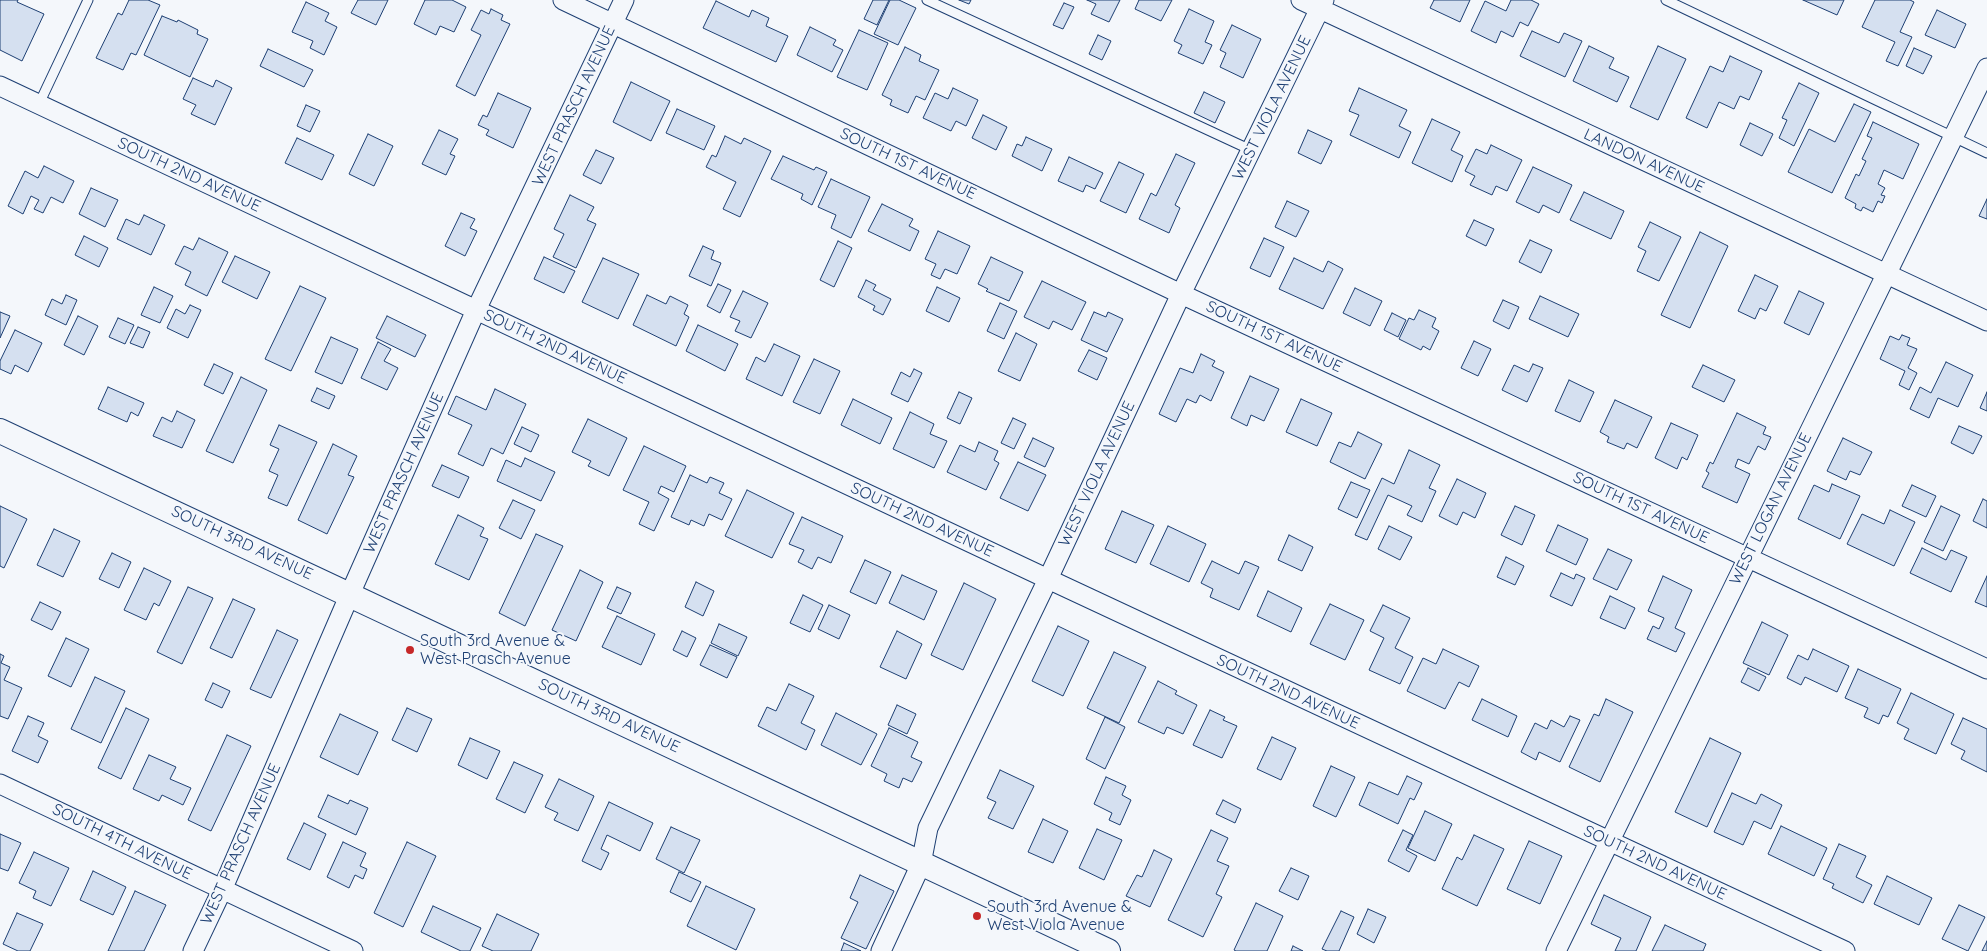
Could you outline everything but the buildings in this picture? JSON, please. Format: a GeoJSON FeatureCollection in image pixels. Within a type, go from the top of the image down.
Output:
{"type":"FeatureCollection","features":[{"type":"Feature","properties":{"kind":"street","name":"SOUTH 1ST AVENUE"},"geometry":{"type":"LineString","coordinates":[[563,0],[1181,294],[1987,669]]}},
{"type":"Feature","properties":{"kind":"street","name":"WEST PRASCH AVENUE"},"geometry":{"type":"LineString","coordinates":[[192,951],[222,890],[476,310],[624,0]]}},
{"type":"Feature","properties":{"kind":"street","name":"LANDON AVENUE"},"geometry":{"type":"LineString","coordinates":[[1301,0],[1322,4],[1987,321]]}},
{"type":"Feature","properties":{"kind":"street","name":"WEST VIOLA AVENUE"},"geometry":{"type":"LineString","coordinates":[[881,951],[921,864],[928,828],[1048,579],[1181,294],[1322,4]]}},
{"type":"Feature","properties":{"kind":"street","name":"WEST LOGAN AVENUE"},"geometry":{"type":"LineString","coordinates":[[1556,951],[1987,68]]}},
{"type":"Feature","properties":{"kind":"street","name":"SOUTH 2ND AVENUE"},"geometry":{"type":"LineString","coordinates":[[0,86],[1844,951]]}},
{"type":"Feature","properties":{"kind":"street","name":"SOUTH 3RD AVENUE"},"geometry":{"type":"LineString","coordinates":[[0,431],[1108,951]]}},
{"type":"Feature","properties":{"kind":"street","name":"SOUTH 4TH AVENUE"},"geometry":{"type":"LineString","coordinates":[[0,784],[353,951]]}},
{"type":"Feature","properties":{"kind":"lane"},"geometry":{"type":"LineString","coordinates":[[39,104],[88,0]]}},
{"type":"Feature","properties":{"kind":"lane"},"geometry":{"type":"LineString","coordinates":[[927,0],[1251,150]]}},
{"type":"Feature","properties":{"kind":"lane"},"geometry":{"type":"LineString","coordinates":[[1666,0],[1987,153]]}},
{"type":"Feature","properties":{"kind":"place","name":"South 3rd Avenue & West Prasch Avenue"},"geometry":{"type":"Point","coordinates":[410,650]}},
{"type":"Feature","properties":{"kind":"place","name":"South 3rd Avenue & West Viola Avenue"},"geometry":{"type":"Point","coordinates":[977,916]}}]}
